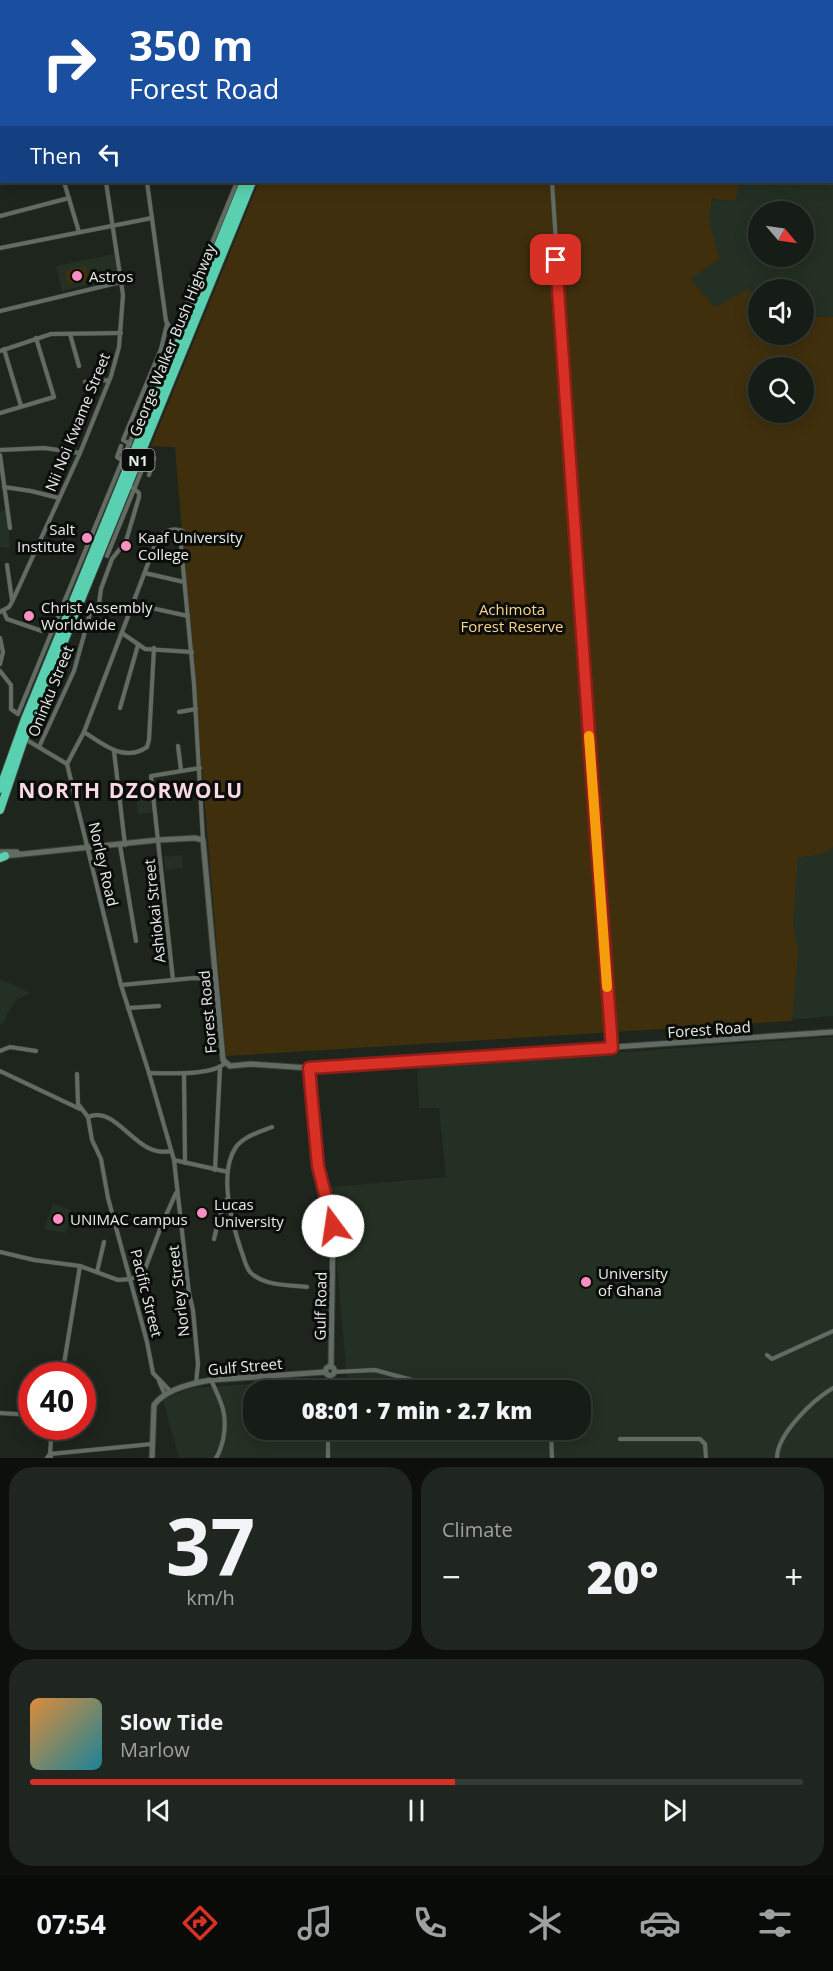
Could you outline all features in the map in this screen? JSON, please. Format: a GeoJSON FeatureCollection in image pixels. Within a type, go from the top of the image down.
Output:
{"type":"FeatureCollection","features":[{"type":"Feature","properties":{"kind":"highway","name":"George Walker Bush Highway"},"geometry":{"type":"LineString","coordinates":[[0,789],[25,719],[179,332],[244,183]]}},
{"type":"Feature","properties":{"kind":"highway","name":"George Walker Bush Highway"},"geometry":{"type":"LineString","coordinates":[[0,810],[24,739],[103,554],[252,183]]}},
{"type":"Feature","properties":{"kind":"highway"},"geometry":{"type":"LineString","coordinates":[[0,773],[12,740],[25,719]]}},
{"type":"Feature","properties":{"kind":"main road"},"geometry":{"type":"LineString","coordinates":[[1,854],[123,845],[158,840],[198,838],[203,840]]}},
{"type":"Feature","properties":{"kind":"main road","name":"Forest Road"},"geometry":{"type":"LineString","coordinates":[[203,840],[223,1065],[251,1064],[309,1068],[833,1032]]}},
{"type":"Feature","properties":{"kind":"main road","name":"Gulf Road"},"geometry":{"type":"LineString","coordinates":[[309,1068],[318,1166],[333,1226],[330,1372]]}},
{"type":"Feature","properties":{"kind":"main road","name":"Gulf Street"},"geometry":{"type":"LineString","coordinates":[[165,1395],[211,1380],[330,1372]]}},
{"type":"Feature","properties":{"kind":"main road"},"geometry":{"type":"LineString","coordinates":[[152,1458],[154,1405],[165,1395]]}},
{"type":"Feature","properties":{"kind":"street"},"geometry":{"type":"LineString","coordinates":[[64,183],[79,232]]}},
{"type":"Feature","properties":{"kind":"street","name":"Nii Noi Kwame Street"},"geometry":{"type":"LineString","coordinates":[[2,611],[12,602],[80,453],[109,380],[119,347],[123,306],[106,183]]}},
{"type":"Feature","properties":{"kind":"street"},"geometry":{"type":"LineString","coordinates":[[130,444],[123,440],[163,342],[167,324],[147,183]]}},
{"type":"Feature","properties":{"kind":"street"},"geometry":{"type":"LineString","coordinates":[[0,671],[12,685],[11,710],[18,714],[141,416],[179,332],[237,183]]}},
{"type":"Feature","properties":{"kind":"street"},"geometry":{"type":"LineString","coordinates":[[552,183],[612,1048]]}},
{"type":"Feature","properties":{"kind":"street"},"geometry":{"type":"LineString","coordinates":[[0,216],[69,198]]}},
{"type":"Feature","properties":{"kind":"street"},"geometry":{"type":"LineString","coordinates":[[0,248],[152,218]]}},
{"type":"Feature","properties":{"kind":"street"},"geometry":{"type":"LineString","coordinates":[[0,311],[120,282]]}},
{"type":"Feature","properties":{"kind":"street"},"geometry":{"type":"LineString","coordinates":[[167,324],[179,332]]}},
{"type":"Feature","properties":{"kind":"street"},"geometry":{"type":"LineString","coordinates":[[21,406],[2,350],[51,334],[121,333]]}},
{"type":"Feature","properties":{"kind":"street"},"geometry":{"type":"LineString","coordinates":[[70,334],[79,366]]}},
{"type":"Feature","properties":{"kind":"street"},"geometry":{"type":"LineString","coordinates":[[0,413],[54,397],[36,338]]}},
{"type":"Feature","properties":{"kind":"street"},"geometry":{"type":"LineString","coordinates":[[84,382],[109,380]]}},
{"type":"Feature","properties":{"kind":"street"},"geometry":{"type":"LineString","coordinates":[[134,413],[141,416]]}},
{"type":"Feature","properties":{"kind":"street"},"geometry":{"type":"LineString","coordinates":[[121,446],[117,457],[123,461]]}},
{"type":"Feature","properties":{"kind":"street"},"geometry":{"type":"LineString","coordinates":[[0,450],[44,448],[80,453]]}},
{"type":"Feature","properties":{"kind":"street"},"geometry":{"type":"LineString","coordinates":[[112,559],[103,554],[145,457],[149,454],[154,458],[148,475]]}},
{"type":"Feature","properties":{"kind":"street"},"geometry":{"type":"LineString","coordinates":[[0,455],[10,528]]}},
{"type":"Feature","properties":{"kind":"street"},"geometry":{"type":"LineString","coordinates":[[4,487],[59,498]]}},
{"type":"Feature","properties":{"kind":"street","name":"Oninku Street"},"geometry":{"type":"LineString","coordinates":[[39,747],[74,671],[87,621],[92,608],[100,602],[101,589],[112,559],[126,541],[139,497],[139,493],[133,488]]}},
{"type":"Feature","properties":{"kind":"street","name":"Forest Road"},"geometry":{"type":"LineString","coordinates":[[145,573],[160,537],[173,529],[183,531],[180,536],[192,652],[203,840]]}},
{"type":"Feature","properties":{"kind":"street"},"geometry":{"type":"LineString","coordinates":[[7,565],[12,602]]}},
{"type":"Feature","properties":{"kind":"street"},"geometry":{"type":"LineString","coordinates":[[24,739],[67,764],[84,732],[145,573],[184,582]]}},
{"type":"Feature","properties":{"kind":"street"},"geometry":{"type":"LineString","coordinates":[[133,604],[188,616]]}},
{"type":"Feature","properties":{"kind":"street"},"geometry":{"type":"LineString","coordinates":[[2,611],[7,619],[42,631]]}},
{"type":"Feature","properties":{"kind":"street"},"geometry":{"type":"LineString","coordinates":[[122,633],[145,649],[192,652]]}},
{"type":"Feature","properties":{"kind":"street"},"geometry":{"type":"LineString","coordinates":[[0,638],[3,652],[0,664]]}},
{"type":"Feature","properties":{"kind":"street"},"geometry":{"type":"LineString","coordinates":[[120,708],[138,645]]}},
{"type":"Feature","properties":{"kind":"street"},"geometry":{"type":"LineString","coordinates":[[84,732],[114,751],[127,753],[141,751],[147,747],[154,648]]}},
{"type":"Feature","properties":{"kind":"street"},"geometry":{"type":"LineString","coordinates":[[180,712],[196,709]]}},
{"type":"Feature","properties":{"kind":"street"},"geometry":{"type":"LineString","coordinates":[[178,746],[180,770],[200,768]]}},
{"type":"Feature","properties":{"kind":"street"},"geometry":{"type":"LineString","coordinates":[[114,751],[123,845],[136,941]]}},
{"type":"Feature","properties":{"kind":"street","name":"Norley Road"},"geometry":{"type":"LineString","coordinates":[[67,764],[121,985],[150,1073],[174,1160]]}},
{"type":"Feature","properties":{"kind":"street","name":"Ashiokai Street"},"geometry":{"type":"LineString","coordinates":[[173,980],[151,776],[180,770]]}},
{"type":"Feature","properties":{"kind":"street"},"geometry":{"type":"LineString","coordinates":[[121,985],[216,979]]}},
{"type":"Feature","properties":{"kind":"street"},"geometry":{"type":"LineString","coordinates":[[128,1008],[159,1006]]}},
{"type":"Feature","properties":{"kind":"street"},"geometry":{"type":"LineString","coordinates":[[0,1051],[10,1047],[36,1051]]}},
{"type":"Feature","properties":{"kind":"street"},"geometry":{"type":"LineString","coordinates":[[150,1073],[184,1073],[223,1065],[215,1170]]}},
{"type":"Feature","properties":{"kind":"street"},"geometry":{"type":"LineString","coordinates":[[0,1071],[83,1111]]}},
{"type":"Feature","properties":{"kind":"street"},"geometry":{"type":"LineString","coordinates":[[184,1073],[185,1163]]}},
{"type":"Feature","properties":{"kind":"street","name":"Pacific Street"},"geometry":{"type":"LineString","coordinates":[[77,1074],[78,1104],[88,1117],[92,1140],[100,1159],[153,1373],[171,1392]]}},
{"type":"Feature","properties":{"kind":"street"},"geometry":{"type":"LineString","coordinates":[[88,1117],[96,1113],[105,1116],[116,1121],[129,1136],[157,1152],[171,1151]]}},
{"type":"Feature","properties":{"kind":"street"},"geometry":{"type":"LineString","coordinates":[[272,1127],[241,1141],[231,1156],[228,1172],[228,1198],[237,1238],[250,1272],[258,1278],[275,1283],[307,1287]]}},
{"type":"Feature","properties":{"kind":"street"},"geometry":{"type":"LineString","coordinates":[[174,1160],[228,1172]]}},
{"type":"Feature","properties":{"kind":"street","name":"Norley Street"},"geometry":{"type":"LineString","coordinates":[[174,1160],[189,1293],[194,1310],[198,1364],[196,1383]]}},
{"type":"Feature","properties":{"kind":"street"},"geometry":{"type":"LineString","coordinates":[[0,1252],[34,1260],[80,1266],[118,1280],[131,1279],[140,1275],[145,1269],[177,1190]]}},
{"type":"Feature","properties":{"kind":"street"},"geometry":{"type":"LineString","coordinates":[[214,1239],[219,1218],[228,1198]]}},
{"type":"Feature","properties":{"kind":"street"},"geometry":{"type":"LineString","coordinates":[[97,1272],[104,1242]]}},
{"type":"Feature","properties":{"kind":"street"},"geometry":{"type":"LineString","coordinates":[[64,1362],[80,1266]]}},
{"type":"Feature","properties":{"kind":"street"},"geometry":{"type":"LineString","coordinates":[[767,1355],[772,1359],[833,1331]]}},
{"type":"Feature","properties":{"kind":"street"},"geometry":{"type":"LineString","coordinates":[[330,1380],[330,1372],[375,1370],[412,1380]]}},
{"type":"Feature","properties":{"kind":"street","name":"Pacific Street"},"geometry":{"type":"LineString","coordinates":[[159,1380],[165,1395]]}},
{"type":"Feature","properties":{"kind":"street"},"geometry":{"type":"LineString","coordinates":[[211,1380],[226,1419],[220,1452],[216,1458]]}},
{"type":"Feature","properties":{"kind":"street"},"geometry":{"type":"LineString","coordinates":[[777,1458],[784,1436],[813,1403],[833,1389]]}},
{"type":"Feature","properties":{"kind":"street"},"geometry":{"type":"LineString","coordinates":[[0,1413],[18,1414]]}},
{"type":"Feature","properties":{"kind":"street"},"geometry":{"type":"LineString","coordinates":[[621,1439],[700,1439],[705,1444],[706,1458]]}},
{"type":"Feature","properties":{"kind":"street"},"geometry":{"type":"LineString","coordinates":[[51,1440],[49,1457],[152,1444]]}},
{"type":"Feature","properties":{"kind":"street"},"geometry":{"type":"LineString","coordinates":[[328,1440],[328,1458]]}},
{"type":"Feature","properties":{"kind":"street"},"geometry":{"type":"LineString","coordinates":[[551,1440],[552,1458]]}},
{"type":"Feature","properties":{"kind":"shaded area"},"geometry":{"type":"Polygon","coordinates":[[[722,183],[833,183],[833,394],[814,377],[814,357],[748,357],[748,359],[660,290],[722,183]]]}},
{"type":"Feature","properties":{"kind":"shaded area"},"geometry":{"type":"Polygon","coordinates":[[[114,254],[118,277],[62,291],[56,266],[114,254]]]}},
{"type":"Feature","properties":{"kind":"shaded area"},"geometry":{"type":"Polygon","coordinates":[[[5,510],[10,548],[0,547],[0,512],[5,510]]]}},
{"type":"Feature","properties":{"kind":"shaded area"},"geometry":{"type":"Polygon","coordinates":[[[833,767],[833,1016],[731,1025],[833,767]]]}},
{"type":"Feature","properties":{"kind":"shaded area"},"geometry":{"type":"Polygon","coordinates":[[[151,797],[152,813],[138,814],[136,799],[151,797]]]}},
{"type":"Feature","properties":{"kind":"shaded area"},"geometry":{"type":"Polygon","coordinates":[[[182,855],[183,868],[165,870],[164,857],[182,855]]]}},
{"type":"Feature","properties":{"kind":"shaded area"},"geometry":{"type":"Polygon","coordinates":[[[0,979],[31,993],[16,1000],[3,1024],[0,1023],[0,979]]]}},
{"type":"Feature","properties":{"kind":"shaded area","name":"University of Ghana"},"geometry":{"type":"Polygon","coordinates":[[[833,1037],[833,1458],[179,1458],[163,1400],[192,1388],[243,1385],[243,1440],[591,1440],[591,1380],[316,1380],[347,1378],[330,1187],[446,1177],[439,1108],[419,1108],[417,1067],[833,1037]]]}},
{"type":"Feature","properties":{"kind":"shaded area","name":"UNIMAC campus"},"geometry":{"type":"Polygon","coordinates":[[[53,1203],[71,1210],[66,1233],[44,1229],[53,1203]]]}},
{"type":"Feature","properties":{"kind":"green space","name":"Achimota Forest Reserve"},"geometry":{"type":"Polygon","coordinates":[[[259,183],[739,183],[736,201],[712,198],[709,218],[719,259],[690,279],[715,307],[748,289],[748,345],[814,345],[814,317],[833,317],[833,847],[825,853],[798,858],[793,923],[798,953],[792,1021],[226,1056],[175,447],[151,446],[259,183]]]}},
{"type":"Feature","properties":{"kind":"green space","name":"Astros"},"geometry":{"type":"Polygon","coordinates":[[[86,266],[89,280],[68,285],[65,271],[86,266]]]}},
{"type":"Feature","properties":{"kind":"slow traffic"},"geometry":{"type":"LineString","coordinates":[[589,736],[607,987]]}},
{"type":"Feature","properties":{"kind":"place","name":"Astros"},"geometry":{"type":"Point","coordinates":[77,276]}},
{"type":"Feature","properties":{"kind":"place","name":"Salt Institute"},"geometry":{"type":"Point","coordinates":[87,538]}},
{"type":"Feature","properties":{"kind":"place","name":"Kaaf University College"},"geometry":{"type":"Point","coordinates":[126,546]}},
{"type":"Feature","properties":{"kind":"place","name":"Christ Assembly Worldwide"},"geometry":{"type":"Point","coordinates":[29,616]}},
{"type":"Feature","properties":{"kind":"place","name":"Lucas University"},"geometry":{"type":"Point","coordinates":[202,1213]}},
{"type":"Feature","properties":{"kind":"place","name":"UNIMAC campus"},"geometry":{"type":"Point","coordinates":[58,1219]}},
{"type":"Feature","properties":{"kind":"place","name":"University of Ghana"},"geometry":{"type":"Point","coordinates":[586,1282]}},
{"type":"Feature","properties":{"kind":"district","name":"NORTH DZORWOLU"},"geometry":{"type":"Point","coordinates":[131,790]}},
{"type":"Feature","properties":{"kind":"route"},"geometry":{"type":"LineString","coordinates":[[333,1226],[318,1166],[309,1068],[612,1048],[556,260]]}}]}
